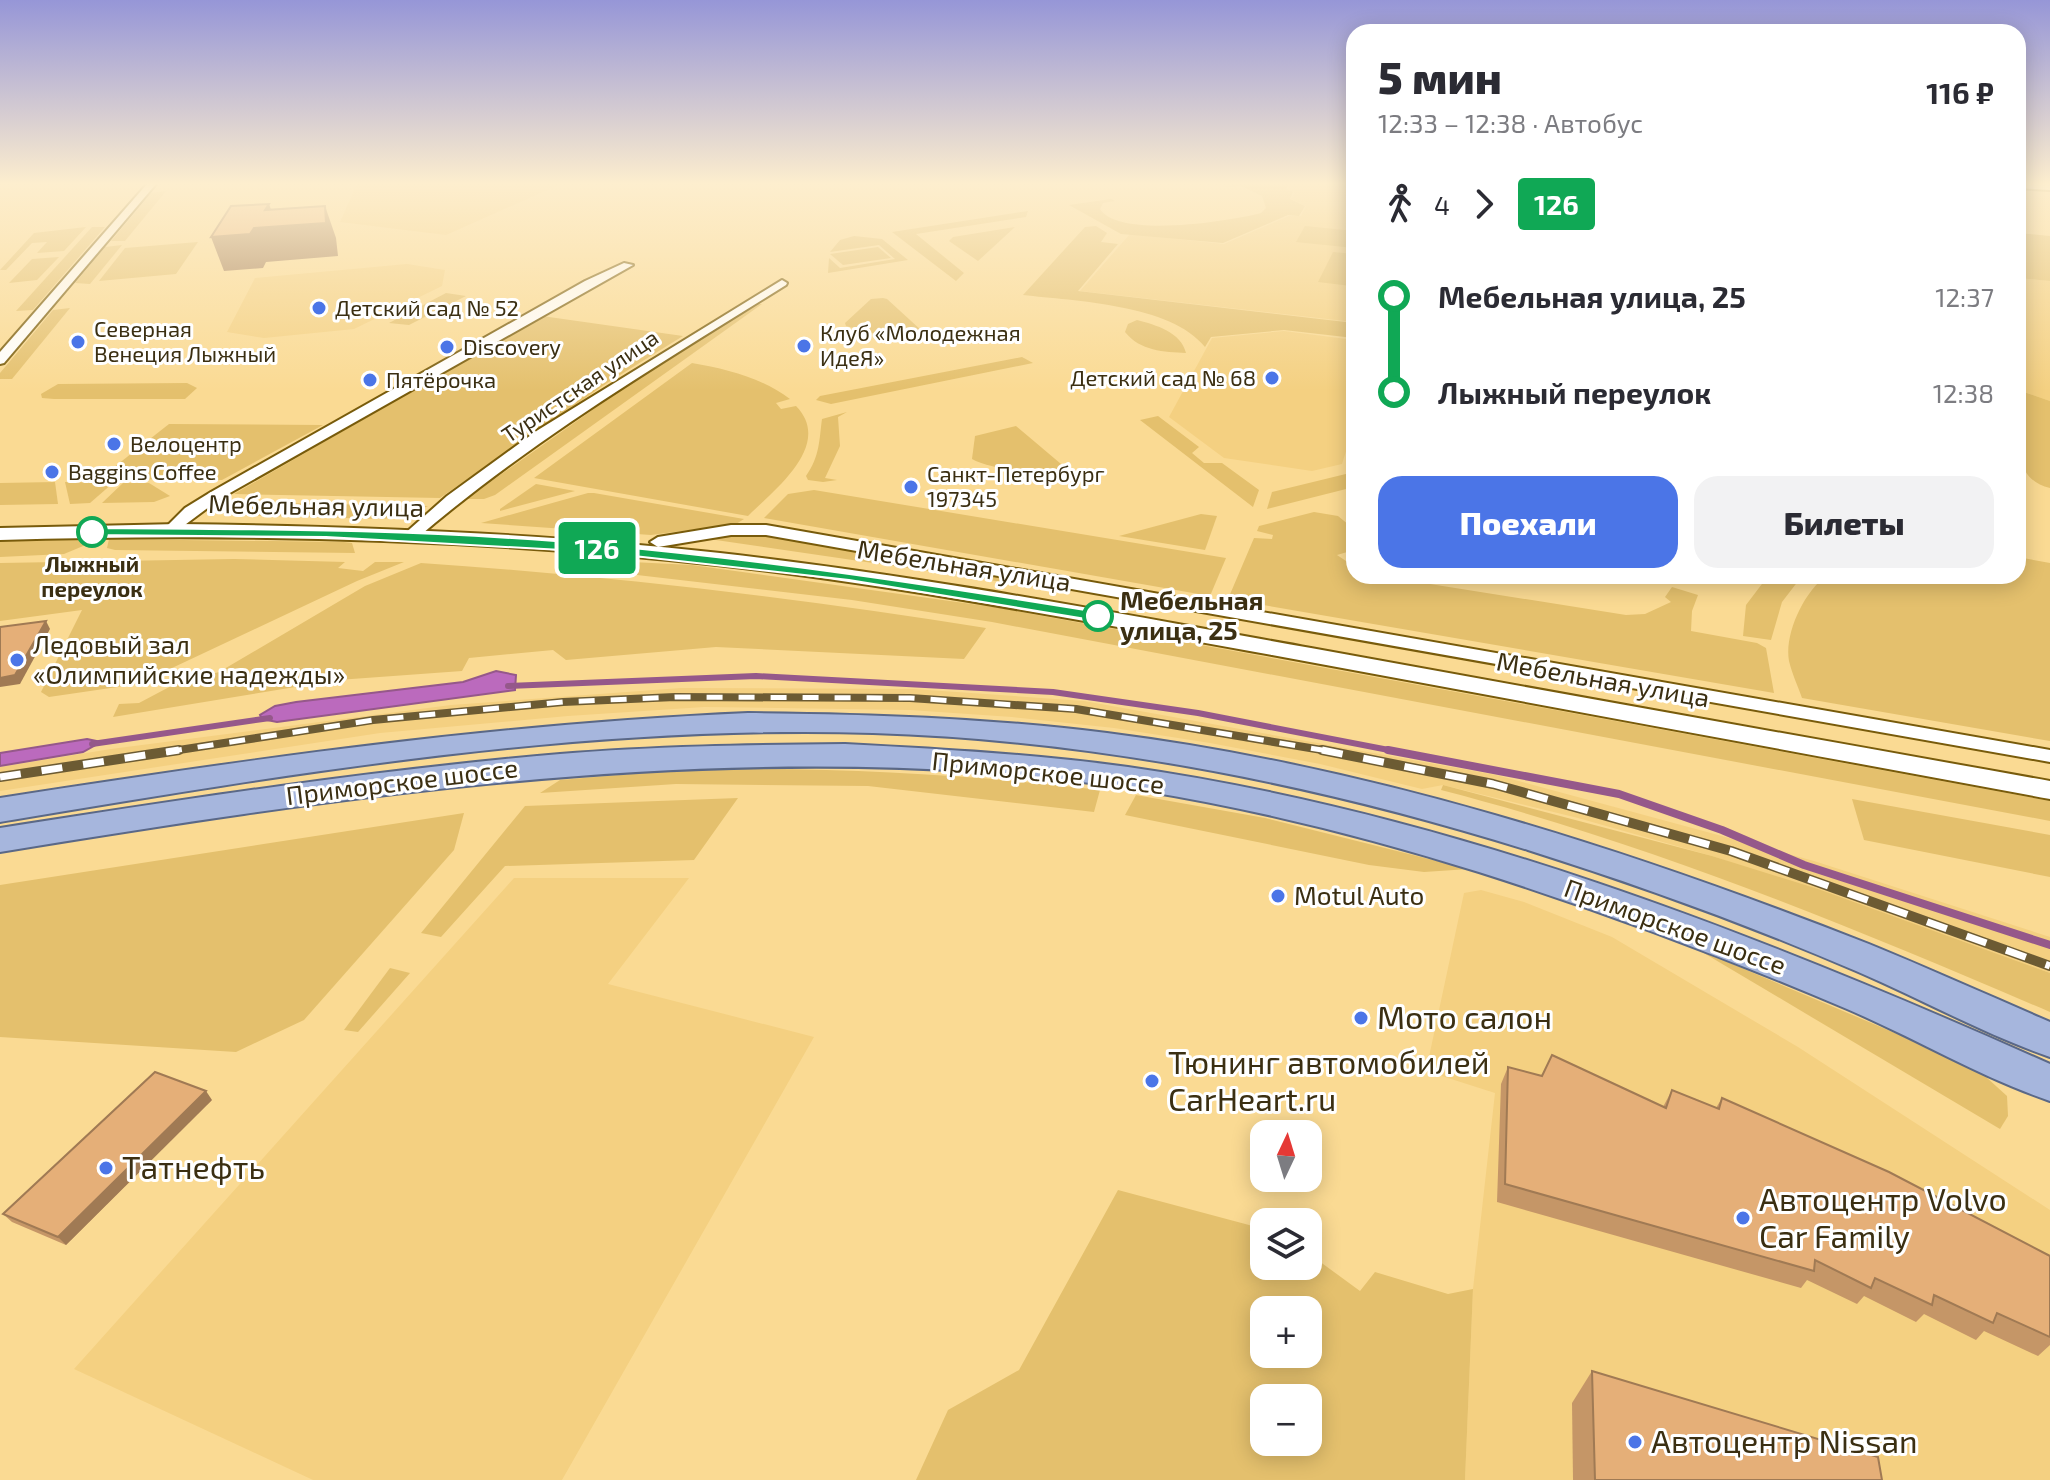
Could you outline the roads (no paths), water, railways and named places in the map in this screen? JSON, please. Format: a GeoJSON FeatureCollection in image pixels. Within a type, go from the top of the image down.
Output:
{"type":"FeatureCollection","features":[{"type":"Feature","properties":{"kind":"main road","name":"Приморское шоссе"},"geometry":{"type":"LineString","coordinates":[[0,810],[223,774],[408,749],[574,732],[750,724],[871,724],[999,730],[1217,761],[1324,782],[1457,817],[1703,897],[1858,956],[2050,1040]]}},
{"type":"Feature","properties":{"kind":"main road","name":"Приморское шоссе"},"geometry":{"type":"LineString","coordinates":[[0,840],[360,784],[548,765],[659,758],[807,755],[933,760],[1109,775],[1226,796],[1391,832],[1543,879],[1694,931],[1843,990],[2050,1083]]}},
{"type":"Feature","properties":{"kind":"street"},"geometry":{"type":"LineString","coordinates":[[0,360],[92,253]]}},
{"type":"Feature","properties":{"kind":"street"},"geometry":{"type":"LineString","coordinates":[[175,526],[216,495],[589,283],[628,265]]}},
{"type":"Feature","properties":{"kind":"street","name":"Туристская улица"},"geometry":{"type":"LineString","coordinates":[[416,531],[447,502],[616,385],[782,283]]}},
{"type":"Feature","properties":{"kind":"street","name":"Мебельная улица"},"geometry":{"type":"LineString","coordinates":[[0,523],[416,531],[658,542],[805,558],[1020,590],[2050,775]]}},
{"type":"Feature","properties":{"kind":"street","name":"Мебельная улица"},"geometry":{"type":"LineString","coordinates":[[0,534],[175,526]]}},
{"type":"Feature","properties":{"kind":"street"},"geometry":{"type":"LineString","coordinates":[[658,542],[731,530],[766,530],[2050,756]]}},
{"type":"Feature","properties":{"kind":"street","name":"Мебельная улица"},"geometry":{"type":"LineString","coordinates":[[416,531],[702,558],[951,591],[2050,790]]}},
{"type":"Feature","properties":{"kind":"waterway"},"geometry":{"type":"LineString","coordinates":[[508,686],[756,676],[1053,692],[1198,713],[1399,752]]}},
{"type":"Feature","properties":{"kind":"waterway"},"geometry":{"type":"LineString","coordinates":[[92,744],[270,718]]}},
{"type":"Feature","properties":{"kind":"waterway"},"geometry":{"type":"LineString","coordinates":[[1388,750],[1619,794],[1722,830],[1804,865],[2050,945]]}},
{"type":"Feature","properties":{"kind":"railway"},"geometry":{"type":"LineString","coordinates":[[176,750],[373,720],[563,702],[675,697],[910,698],[1076,709],[1322,750]]}},
{"type":"Feature","properties":{"kind":"railway"},"geometry":{"type":"LineString","coordinates":[[0,777],[176,750]]}},
{"type":"Feature","properties":{"kind":"railway"},"geometry":{"type":"LineString","coordinates":[[166,752],[176,750]]}},
{"type":"Feature","properties":{"kind":"railway"},"geometry":{"type":"LineString","coordinates":[[1322,750],[1334,752]]}},
{"type":"Feature","properties":{"kind":"railway"},"geometry":{"type":"LineString","coordinates":[[1322,750],[1493,784],[1731,851],[2050,966]]}},
{"type":"Feature","properties":{"kind":"place","name":"Детский сад № 52"},"geometry":{"type":"Point","coordinates":[319,308]}},
{"type":"Feature","properties":{"kind":"place","name":"Северная Венеция Лыжный"},"geometry":{"type":"Point","coordinates":[78,342]}},
{"type":"Feature","properties":{"kind":"place","name":"Клуб «Молодежная ИдеЯ»"},"geometry":{"type":"Point","coordinates":[804,346]}},
{"type":"Feature","properties":{"kind":"place","name":"Discovery"},"geometry":{"type":"Point","coordinates":[447,347]}},
{"type":"Feature","properties":{"kind":"place","name":"Детский сад № 68"},"geometry":{"type":"Point","coordinates":[1272,378]}},
{"type":"Feature","properties":{"kind":"place","name":"Пятёрочка"},"geometry":{"type":"Point","coordinates":[370,380]}},
{"type":"Feature","properties":{"kind":"place","name":"Велоцентр"},"geometry":{"type":"Point","coordinates":[114,444]}},
{"type":"Feature","properties":{"kind":"place","name":"Baggins Coffee"},"geometry":{"type":"Point","coordinates":[52,472]}},
{"type":"Feature","properties":{"kind":"place","name":"Санкт-Петербург 197345"},"geometry":{"type":"Point","coordinates":[911,487]}},
{"type":"Feature","properties":{"kind":"place","name":"Лыжный переулок"},"geometry":{"type":"Point","coordinates":[92,532]}},
{"type":"Feature","properties":{"kind":"place","name":"Мебельная улица, 25"},"geometry":{"type":"Point","coordinates":[1098,616]}},
{"type":"Feature","properties":{"kind":"place","name":"Ледовый зал «Олимпийские надежды»"},"geometry":{"type":"Point","coordinates":[17,660]}},
{"type":"Feature","properties":{"kind":"place","name":"Motul Auto"},"geometry":{"type":"Point","coordinates":[1278,896]}},
{"type":"Feature","properties":{"kind":"place","name":"Мото салон"},"geometry":{"type":"Point","coordinates":[1361,1018]}},
{"type":"Feature","properties":{"kind":"place","name":"Тюнинг автомобилей CarHeart.ru"},"geometry":{"type":"Point","coordinates":[1152,1081]}},
{"type":"Feature","properties":{"kind":"place","name":"Татнефть"},"geometry":{"type":"Point","coordinates":[106,1168]}},
{"type":"Feature","properties":{"kind":"place","name":"Автоцентр Volvo Car Family"},"geometry":{"type":"Point","coordinates":[1743,1218]}},
{"type":"Feature","properties":{"kind":"place","name":"Автоцентр Nissan"},"geometry":{"type":"Point","coordinates":[1635,1442]}}]}
